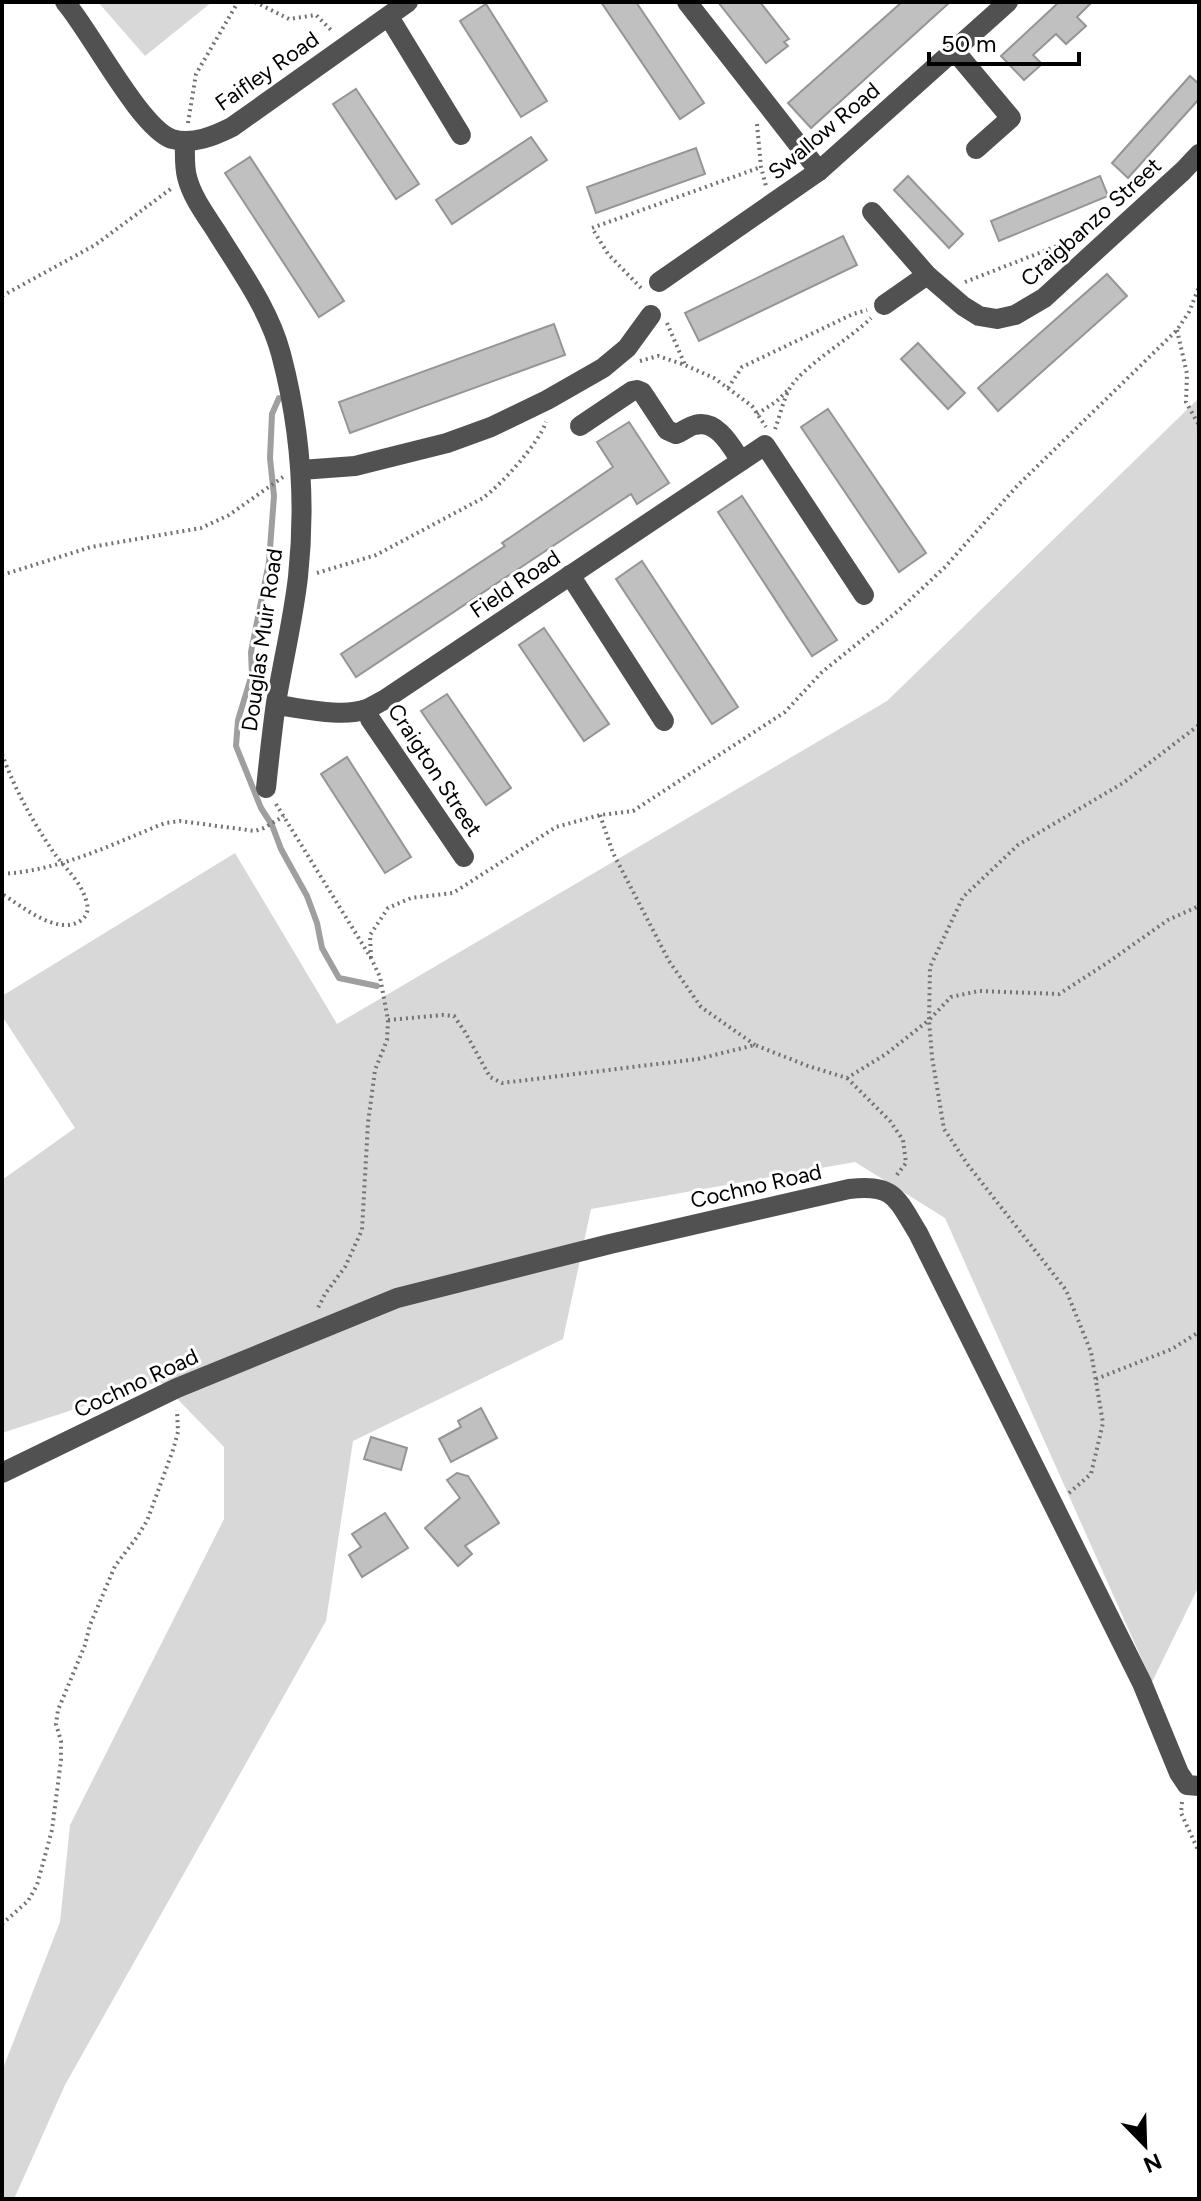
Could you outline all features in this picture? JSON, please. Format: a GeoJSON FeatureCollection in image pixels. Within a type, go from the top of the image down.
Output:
{"type":"FeatureCollection","features":[{"type":"Feature","properties":{"kind":"street"},"geometry":{"type":"LineString","coordinates":[[65,2],[141,112],[159,132],[185,141]]}},
{"type":"Feature","properties":{"kind":"street","name":"Faifley Road"},"geometry":{"type":"LineString","coordinates":[[185,141],[213,137],[232,127],[408,2]]}},
{"type":"Feature","properties":{"kind":"street"},"geometry":{"type":"LineString","coordinates":[[687,2],[819,171]]}},
{"type":"Feature","properties":{"kind":"street","name":"Swallow Road"},"geometry":{"type":"LineString","coordinates":[[292,474],[355,466],[404,455],[491,427],[603,368],[627,348],[656,304],[777,200],[819,171],[1008,2]]}},
{"type":"Feature","properties":{"kind":"street"},"geometry":{"type":"LineString","coordinates":[[389,17],[461,135]]}},
{"type":"Feature","properties":{"kind":"street"},"geometry":{"type":"LineString","coordinates":[[954,50],[1011,118],[976,149]]}},
{"type":"Feature","properties":{"kind":"street","name":"Douglas Muir Road"},"geometry":{"type":"LineString","coordinates":[[185,141],[187,177],[196,199],[258,298],[274,331],[294,421],[292,474],[301,528],[298,578],[276,705],[266,788]]}},
{"type":"Feature","properties":{"kind":"street","name":"Craigbanzo Street"},"geometry":{"type":"LineString","coordinates":[[872,212],[944,290],[979,316],[997,319],[1015,315],[1044,298],[1122,229],[1199,154]]}},
{"type":"Feature","properties":{"kind":"street"},"geometry":{"type":"LineString","coordinates":[[884,305],[927,275]]}},
{"type":"Feature","properties":{"kind":"street"},"geometry":{"type":"LineString","coordinates":[[580,426],[637,390],[642,392],[667,430],[676,434],[696,424],[709,425],[723,435],[741,461]]}},
{"type":"Feature","properties":{"kind":"street","name":"Field Road"},"geometry":{"type":"LineString","coordinates":[[276,705],[333,712],[367,709],[384,700],[765,445],[864,595]]}},
{"type":"Feature","properties":{"kind":"street"},"geometry":{"type":"LineString","coordinates":[[570,575],[664,721]]}},
{"type":"Feature","properties":{"kind":"street","name":"Craigton Street"},"geometry":{"type":"LineString","coordinates":[[367,709],[370,719],[464,857]]}},
{"type":"Feature","properties":{"kind":"street","name":"Cochno Road"},"geometry":{"type":"LineString","coordinates":[[2,1473],[177,1388],[397,1298],[610,1244],[849,1189],[871,1187],[885,1190]]}},
{"type":"Feature","properties":{"kind":"street"},"geometry":{"type":"LineString","coordinates":[[885,1190],[892,1194],[918,1233],[1142,1683],[1179,1773],[1193,1786]]}},
{"type":"Feature","properties":{"kind":"path"},"geometry":{"type":"LineString","coordinates":[[185,141],[196,74],[238,2]]}},
{"type":"Feature","properties":{"kind":"path"},"geometry":{"type":"LineString","coordinates":[[255,2],[289,19],[316,15],[345,46]]}},
{"type":"Feature","properties":{"kind":"path"},"geometry":{"type":"LineString","coordinates":[[752,85],[764,183],[777,200]]}},
{"type":"Feature","properties":{"kind":"path"},"geometry":{"type":"LineString","coordinates":[[685,365],[656,304],[608,254],[592,228],[761,167]]}},
{"type":"Feature","properties":{"kind":"path"},"geometry":{"type":"LineString","coordinates":[[2,296],[95,245],[187,177]]}},
{"type":"Feature","properties":{"kind":"path"},"geometry":{"type":"LineString","coordinates":[[944,290],[1082,236]]}},
{"type":"Feature","properties":{"kind":"path"},"geometry":{"type":"LineString","coordinates":[[371,958],[370,935],[388,908],[411,898],[453,893],[556,827],[600,815],[633,811],[785,712],[822,672],[898,611],[945,567],[1017,486],[1177,330],[1189,312],[1199,287]]}},
{"type":"Feature","properties":{"kind":"path"},"geometry":{"type":"LineString","coordinates":[[757,414],[777,401],[806,370],[856,333],[884,305]]}},
{"type":"Feature","properties":{"kind":"path"},"geometry":{"type":"LineString","coordinates":[[728,388],[742,367],[853,314],[884,305]]}},
{"type":"Feature","properties":{"kind":"path"},"geometry":{"type":"LineString","coordinates":[[1177,330],[1187,374],[1186,402],[1198,423]]}},
{"type":"Feature","properties":{"kind":"path"},"geometry":{"type":"LineString","coordinates":[[638,362],[658,356],[714,378],[752,406],[773,437],[790,387]]}},
{"type":"Feature","properties":{"kind":"path"},"geometry":{"type":"LineString","coordinates":[[316,573],[376,555],[460,512],[495,489],[542,434],[546,424],[547,400]]}},
{"type":"Feature","properties":{"kind":"path"},"geometry":{"type":"LineString","coordinates":[[2,575],[91,547],[201,528],[229,515],[292,474]]}},
{"type":"Feature","properties":{"kind":"path"},"geometry":{"type":"LineString","coordinates":[[1053,1508],[1091,1474],[1103,1423],[1091,1352],[1066,1290],[968,1165],[944,1129],[932,1057],[930,967],[963,897],[1018,845],[1123,783],[1199,725]]}},
{"type":"Feature","properties":{"kind":"path"},"geometry":{"type":"LineString","coordinates":[[2,754],[17,793],[62,865],[80,886],[88,910],[84,919],[77,923],[63,926],[52,924],[2,894]]}},
{"type":"Feature","properties":{"kind":"path"},"geometry":{"type":"LineString","coordinates":[[266,788],[371,958],[380,977],[388,1020],[387,1040],[375,1070],[369,1114],[362,1230],[345,1267],[325,1294],[303,1336]]}},
{"type":"Feature","properties":{"kind":"path"},"geometry":{"type":"LineString","coordinates":[[600,815],[613,853],[669,961],[701,1007],[755,1045],[847,1078],[890,1121],[903,1140],[906,1163],[885,1190]]}},
{"type":"Feature","properties":{"kind":"path"},"geometry":{"type":"LineString","coordinates":[[2,874],[62,865],[165,823],[180,821],[255,831],[283,816]]}},
{"type":"Feature","properties":{"kind":"path"},"geometry":{"type":"LineString","coordinates":[[847,1078],[886,1054],[929,1020],[951,997],[979,991],[1059,994],[1168,920],[1199,906]]}},
{"type":"Feature","properties":{"kind":"path"},"geometry":{"type":"LineString","coordinates":[[388,1020],[454,1016],[490,1077],[502,1083],[698,1059],[755,1045]]}},
{"type":"Feature","properties":{"kind":"path"},"geometry":{"type":"LineString","coordinates":[[1096,1379],[1172,1349],[1199,1332]]}},
{"type":"Feature","properties":{"kind":"path"},"geometry":{"type":"LineString","coordinates":[[2,1924],[28,1901],[37,1885],[52,1830],[61,1760],[61,1741],[56,1724],[58,1710],[115,1566],[147,1521],[178,1432],[177,1388]]}},
{"type":"Feature","properties":{"kind":"path"},"geometry":{"type":"LineString","coordinates":[[1193,1786],[1182,1795],[1181,1813],[1199,1852]]}},
{"type":"Feature","properties":{"kind":"shaded area"},"geometry":{"type":"Polygon","coordinates":[[[98,2],[212,2],[145,56],[98,2]]]}},
{"type":"Feature","properties":{"kind":"shaded area"},"geometry":{"type":"Polygon","coordinates":[[[1199,398],[1199,1586],[1152,1682],[945,1218],[855,1162],[591,1209],[563,1339],[353,1441],[326,1621],[65,2085],[14,2199],[2,2199],[2,2071],[60,1922],[70,1825],[224,1519],[224,1447],[160,1381],[2,1433],[2,1180],[75,1128],[2,1016],[2,996],[235,853],[337,1024],[887,701],[1199,398]]]}},
{"type":"Feature","properties":{"kind":"building"},"geometry":{"type":"Polygon","coordinates":[[[601,2],[636,2],[704,103],[680,119],[601,2]]]}},
{"type":"Feature","properties":{"kind":"building"},"geometry":{"type":"Polygon","coordinates":[[[718,2],[760,2],[789,39],[784,42],[788,46],[766,63],[718,2]]]}},
{"type":"Feature","properties":{"kind":"building"},"geometry":{"type":"Polygon","coordinates":[[[902,2],[950,2],[811,128],[788,103],[902,2]]]}},
{"type":"Feature","properties":{"kind":"building"},"geometry":{"type":"Polygon","coordinates":[[[1059,2],[1092,2],[1077,17],[1086,26],[1066,44],[1056,34],[1033,55],[1042,64],[1024,80],[1001,56],[1059,2]]]}},
{"type":"Feature","properties":{"kind":"building"},"geometry":{"type":"Polygon","coordinates":[[[486,4],[547,101],[521,117],[460,21],[486,4]]]}},
{"type":"Feature","properties":{"kind":"building"},"geometry":{"type":"Polygon","coordinates":[[[1190,76],[1199,84],[1199,99],[1128,178],[1112,163],[1190,76]]]}},
{"type":"Feature","properties":{"kind":"building"},"geometry":{"type":"Polygon","coordinates":[[[356,89],[419,184],[396,199],[333,104],[356,89]]]}},
{"type":"Feature","properties":{"kind":"building"},"geometry":{"type":"Polygon","coordinates":[[[531,137],[547,160],[452,224],[436,200],[531,137]]]}},
{"type":"Feature","properties":{"kind":"building"},"geometry":{"type":"Polygon","coordinates":[[[696,148],[705,174],[596,213],[587,187],[696,148]]]}},
{"type":"Feature","properties":{"kind":"building"},"geometry":{"type":"Polygon","coordinates":[[[250,157],[344,301],[319,317],[225,173],[250,157]]]}},
{"type":"Feature","properties":{"kind":"building"},"geometry":{"type":"Polygon","coordinates":[[[908,176],[963,234],[949,248],[894,190],[908,176]]]}},
{"type":"Feature","properties":{"kind":"building"},"geometry":{"type":"Polygon","coordinates":[[[1100,176],[1108,196],[999,241],[991,221],[1100,176]]]}},
{"type":"Feature","properties":{"kind":"building"},"geometry":{"type":"Polygon","coordinates":[[[843,236],[857,265],[699,341],[685,313],[843,236]]]}},
{"type":"Feature","properties":{"kind":"building"},"geometry":{"type":"Polygon","coordinates":[[[1107,274],[1127,296],[998,411],[978,388],[1107,274]]]}},
{"type":"Feature","properties":{"kind":"building"},"geometry":{"type":"Polygon","coordinates":[[[554,324],[565,355],[350,433],[339,402],[554,324]]]}},
{"type":"Feature","properties":{"kind":"building"},"geometry":{"type":"Polygon","coordinates":[[[918,343],[965,393],[948,409],[901,359],[918,343]]]}},
{"type":"Feature","properties":{"kind":"building"},"geometry":{"type":"Polygon","coordinates":[[[828,409],[926,553],[899,572],[801,427],[828,409]]]}},
{"type":"Feature","properties":{"kind":"building"},"geometry":{"type":"Polygon","coordinates":[[[629,422],[669,483],[637,504],[631,494],[356,677],[341,654],[505,546],[502,543],[613,467],[597,442],[629,422]]]}},
{"type":"Feature","properties":{"kind":"building"},"geometry":{"type":"Polygon","coordinates":[[[742,496],[837,640],[812,656],[718,512],[742,496]]]}},
{"type":"Feature","properties":{"kind":"building"},"geometry":{"type":"Polygon","coordinates":[[[642,561],[738,707],[712,724],[616,579],[642,561]]]}},
{"type":"Feature","properties":{"kind":"building"},"geometry":{"type":"Polygon","coordinates":[[[544,628],[609,724],[584,741],[519,645],[544,628]]]}},
{"type":"Feature","properties":{"kind":"building"},"geometry":{"type":"Polygon","coordinates":[[[447,694],[511,788],[486,805],[421,711],[447,694]]]}},
{"type":"Feature","properties":{"kind":"building"},"geometry":{"type":"Polygon","coordinates":[[[347,757],[411,857],[385,873],[321,774],[347,757]]]}},
{"type":"Feature","properties":{"kind":"building"},"geometry":{"type":"Polygon","coordinates":[[[481,1408],[497,1438],[451,1462],[439,1439],[461,1427],[458,1421],[481,1408]]]}},
{"type":"Feature","properties":{"kind":"building"},"geometry":{"type":"Polygon","coordinates":[[[371,1437],[407,1448],[401,1470],[364,1459],[371,1437]]]}},
{"type":"Feature","properties":{"kind":"building"},"geometry":{"type":"Polygon","coordinates":[[[457,1473],[468,1476],[499,1523],[465,1546],[472,1554],[458,1566],[425,1528],[460,1498],[447,1480],[457,1473]]]}},
{"type":"Feature","properties":{"kind":"building"},"geometry":{"type":"Polygon","coordinates":[[[385,1513],[408,1548],[362,1577],[349,1555],[361,1547],[352,1534],[385,1513]]]}},
{"type":"Feature","properties":{"kind":"waterway"},"geometry":{"type":"LineString","coordinates":[[279,398],[272,414],[270,458],[274,496],[269,562],[251,652],[252,674],[238,720],[236,746],[261,808],[307,896],[322,948],[339,978],[377,986]]}}]}
